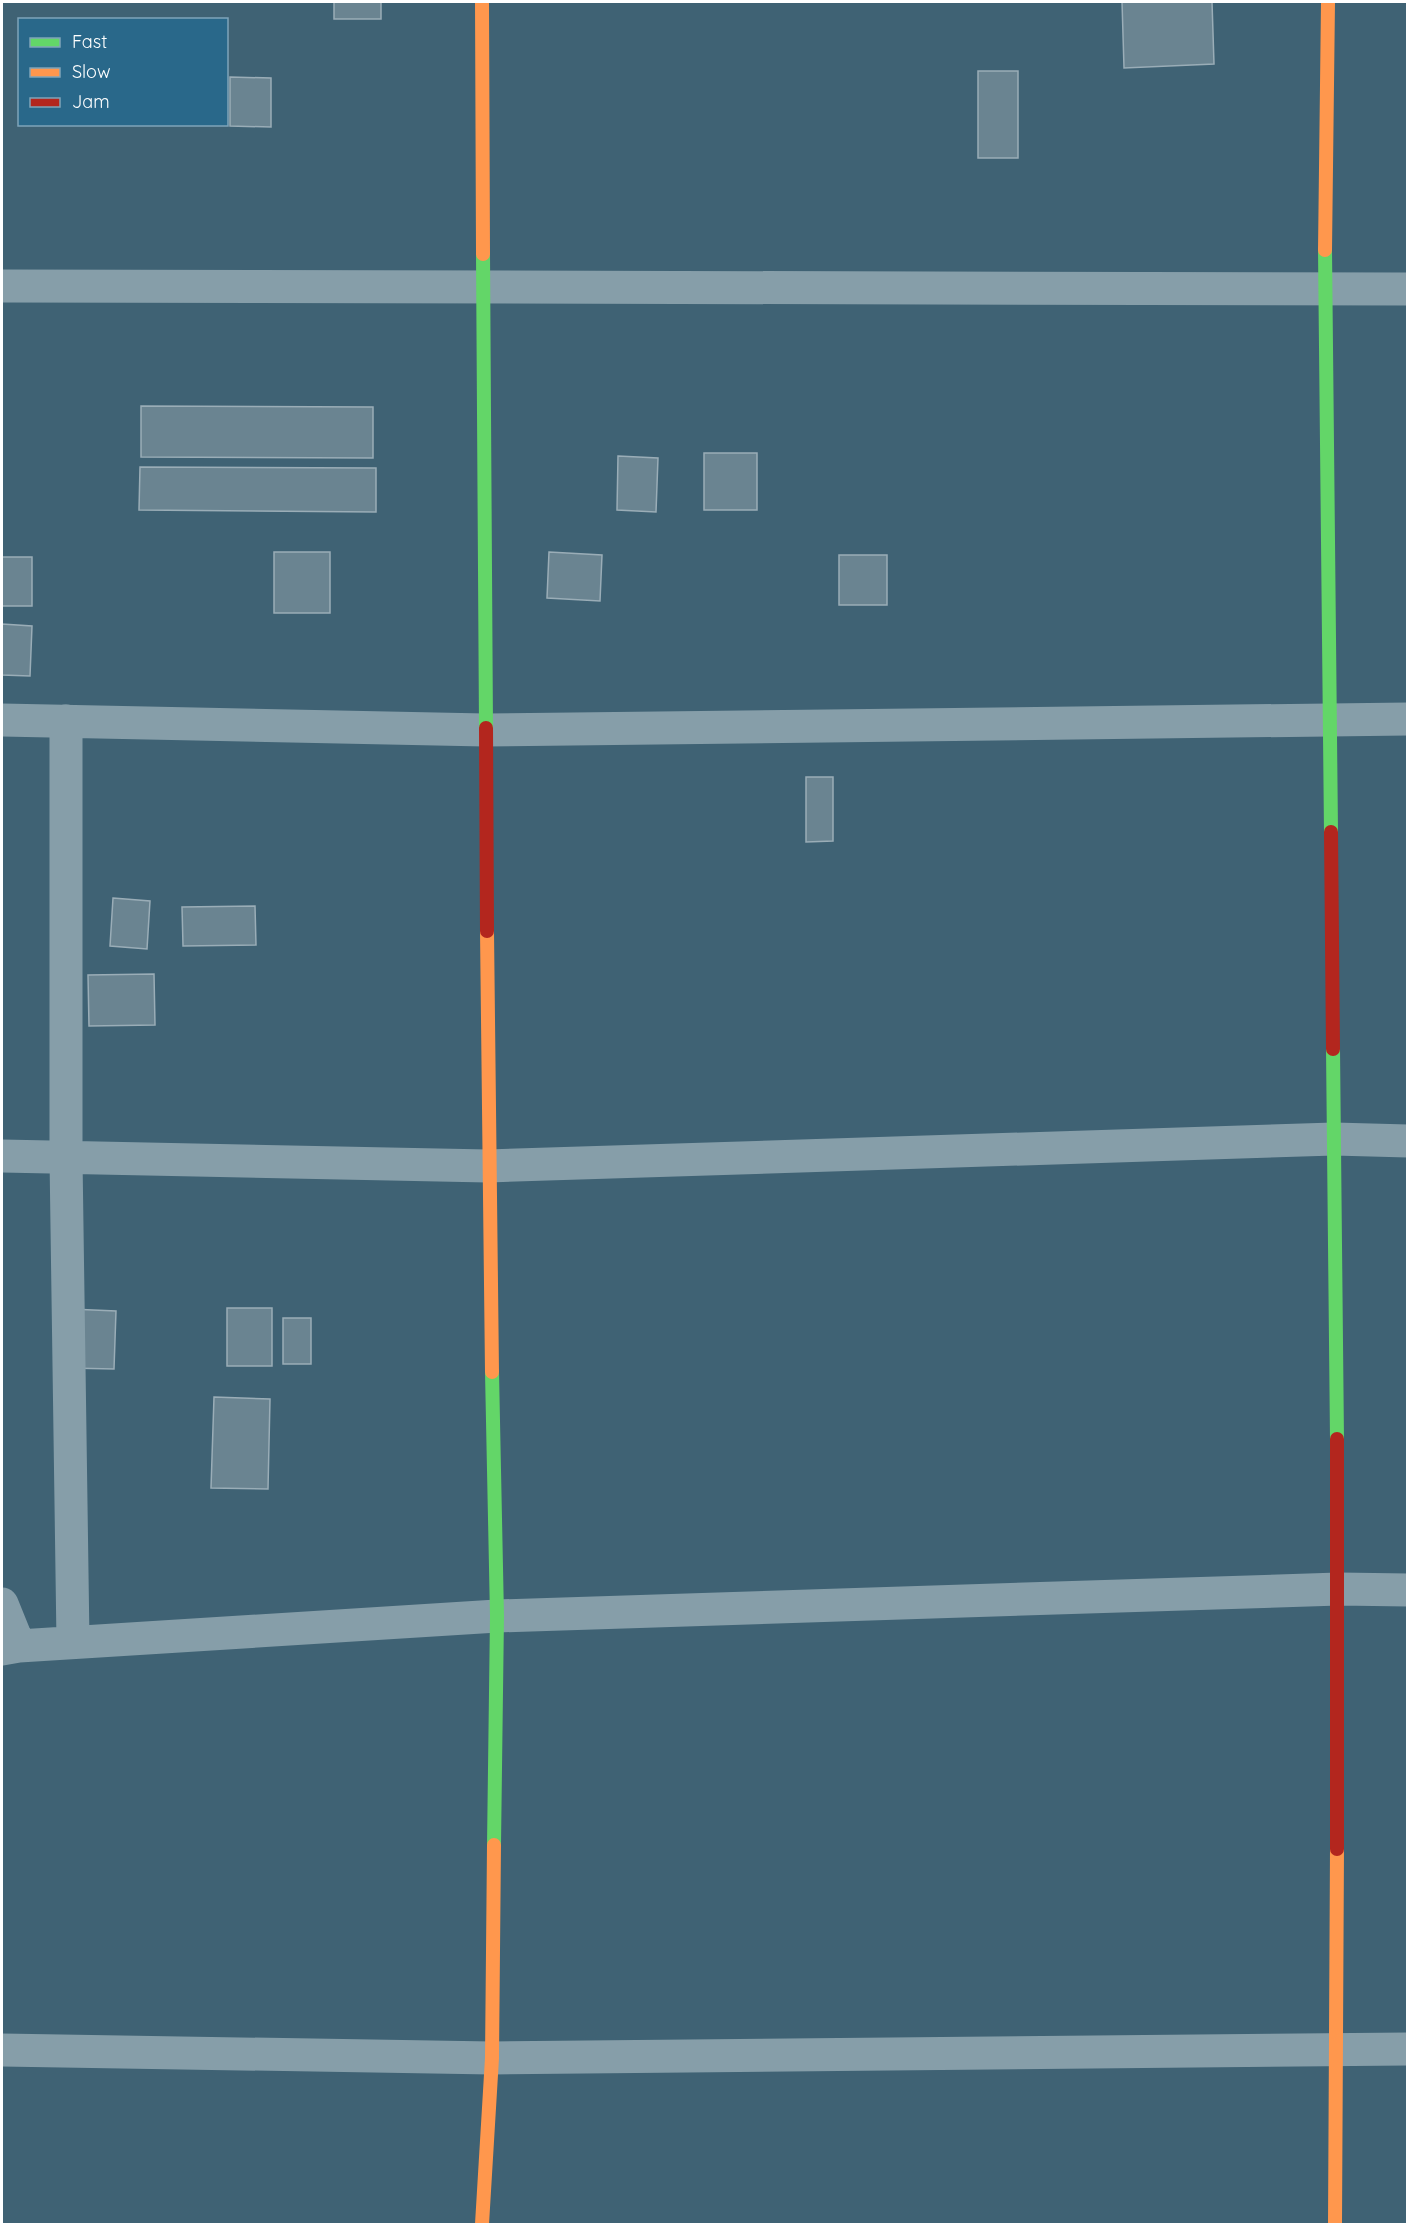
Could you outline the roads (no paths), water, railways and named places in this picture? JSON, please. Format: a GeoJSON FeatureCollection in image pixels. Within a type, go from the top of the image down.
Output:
{"type":"FeatureCollection","features":[{"type":"Feature","properties":{"kind":"street"},"geometry":{"type":"LineString","coordinates":[[482,2],[488,1166],[497,1616],[492,2058],[482,2224]]}},
{"type":"Feature","properties":{"kind":"street"},"geometry":{"type":"LineString","coordinates":[[1328,2],[1325,289],[1339,1589],[1335,2224]]}},
{"type":"Feature","properties":{"kind":"street"},"geometry":{"type":"LineString","coordinates":[[2,286],[1407,289]]}},
{"type":"Feature","properties":{"kind":"street"},"geometry":{"type":"LineString","coordinates":[[2,720],[485,730],[1407,719]]}},
{"type":"Feature","properties":{"kind":"street"},"geometry":{"type":"LineString","coordinates":[[66,722],[66,1158],[73,1642]]}},
{"type":"Feature","properties":{"kind":"street"},"geometry":{"type":"LineString","coordinates":[[2,1156],[488,1166],[1334,1140],[1407,1141]]}},
{"type":"Feature","properties":{"kind":"street"},"geometry":{"type":"LineString","coordinates":[[2,1604],[10,1647],[497,1616],[1339,1589],[1407,1590]]}},
{"type":"Feature","properties":{"kind":"street"},"geometry":{"type":"LineString","coordinates":[[2,2050],[492,2058],[1407,2049]]}}]}
